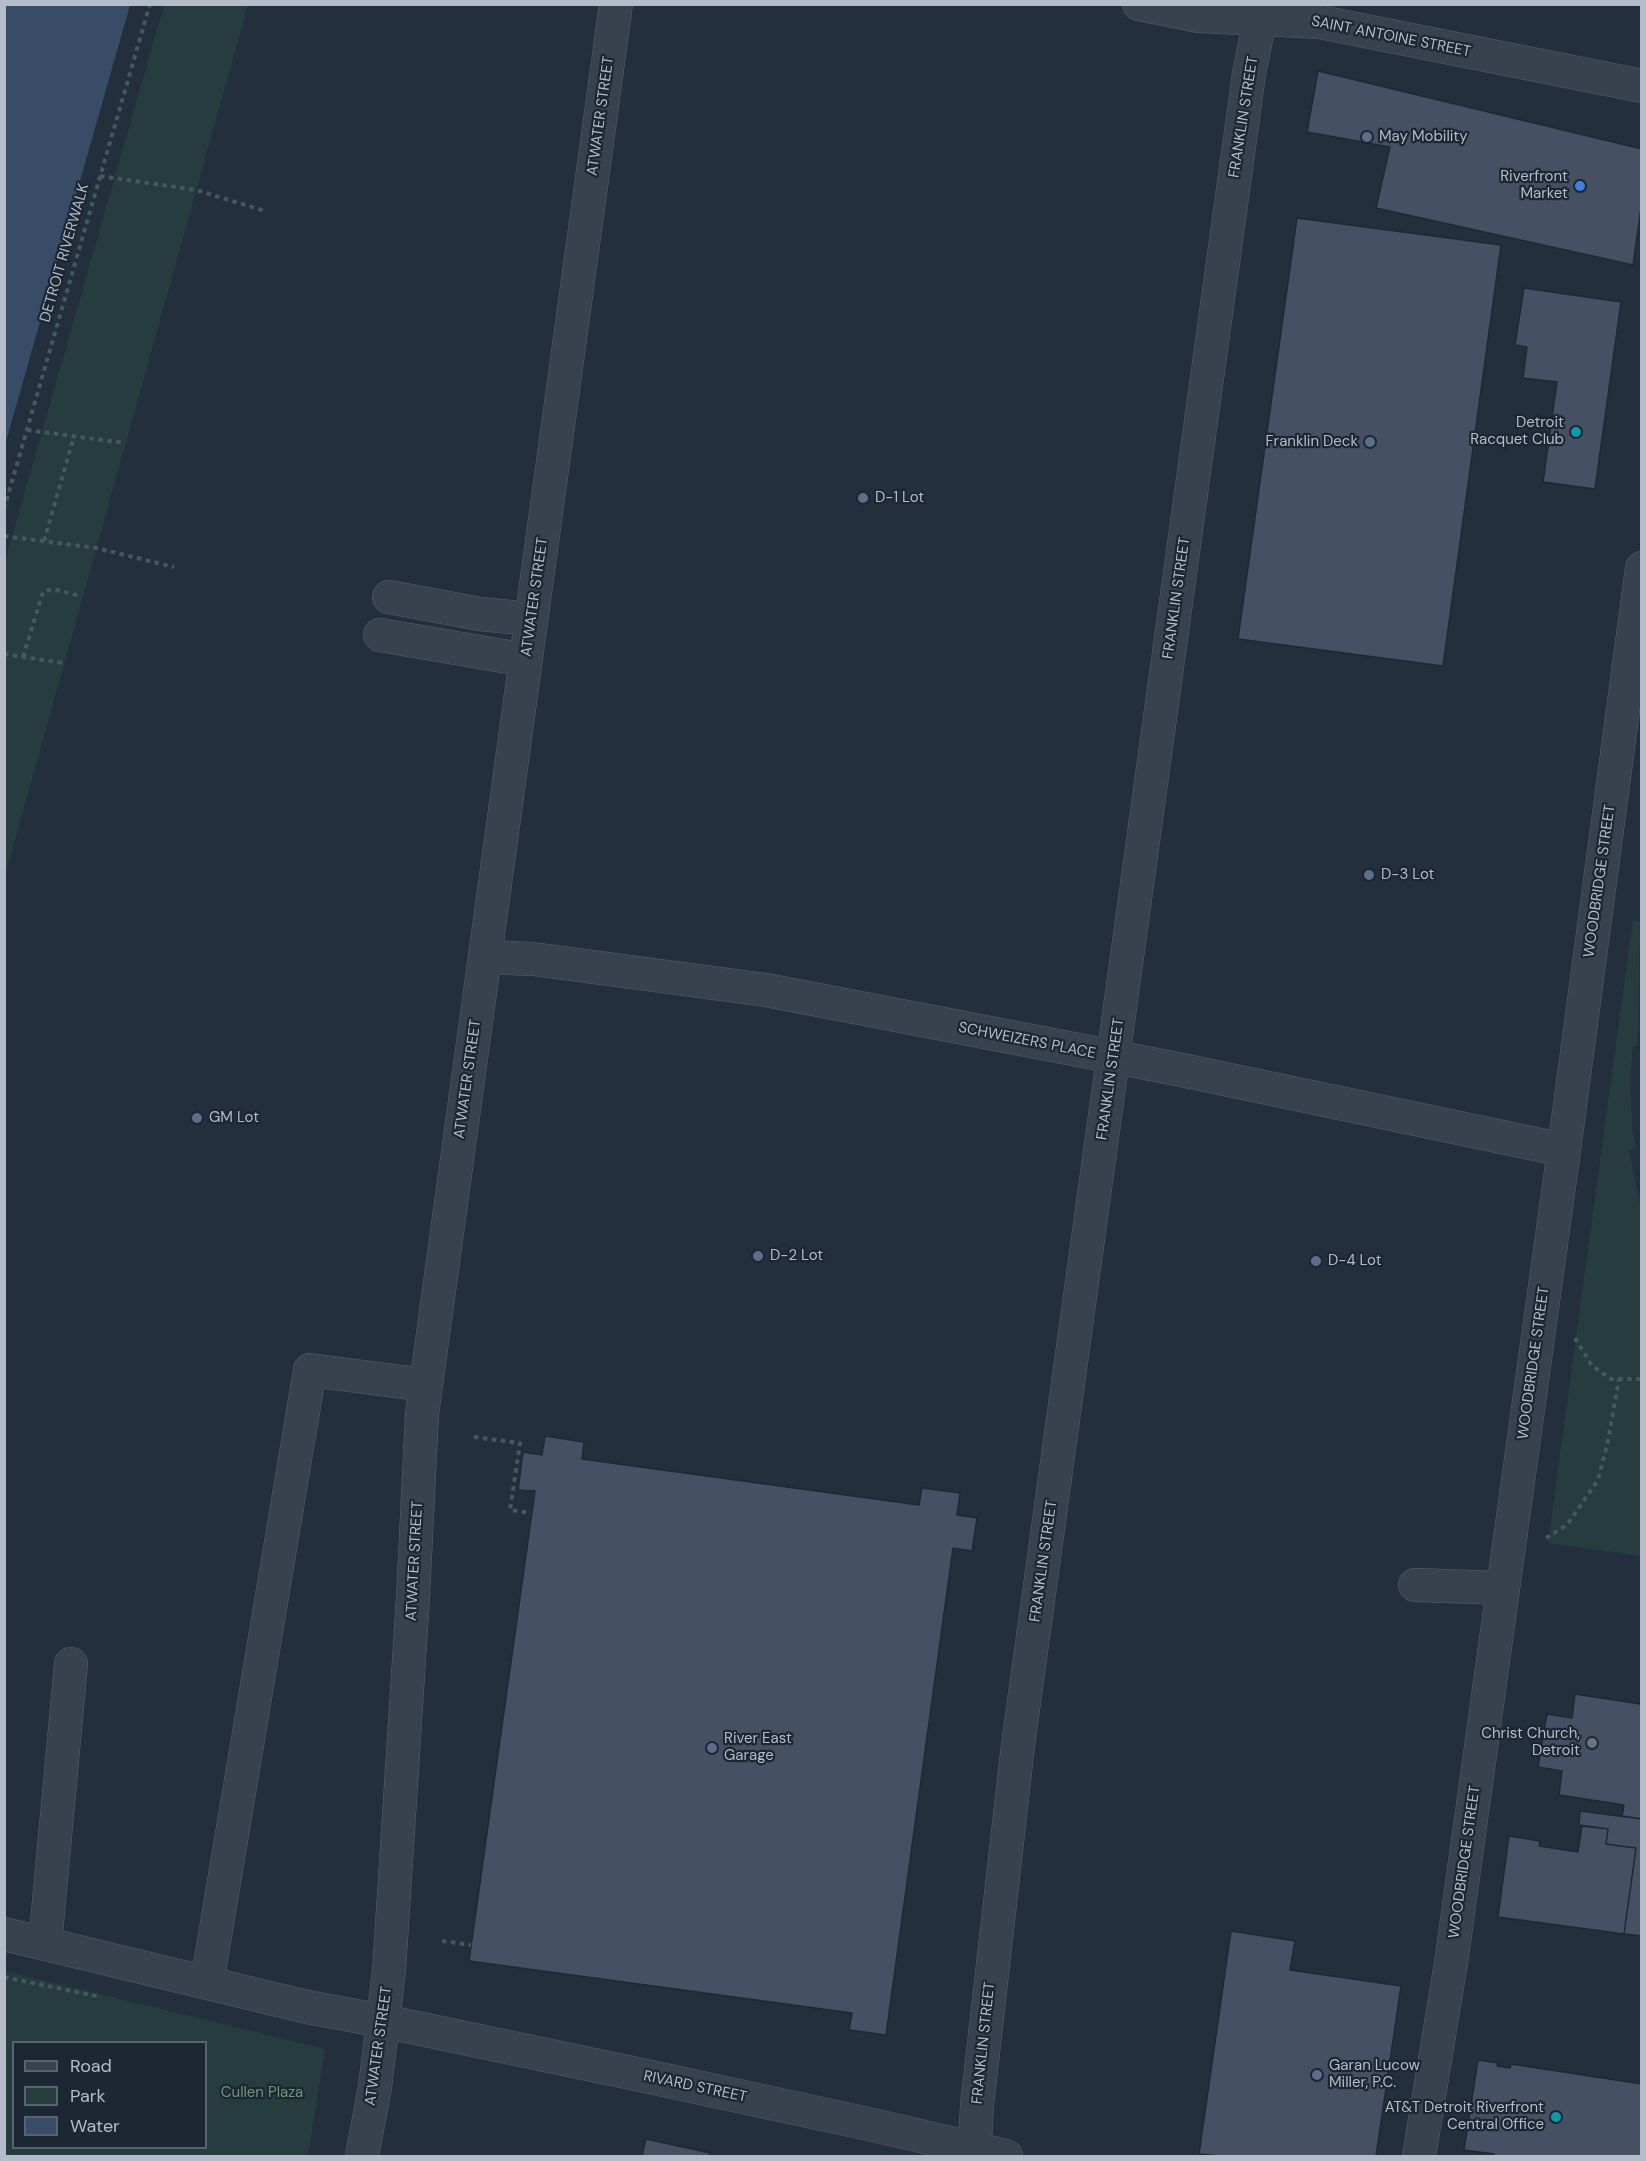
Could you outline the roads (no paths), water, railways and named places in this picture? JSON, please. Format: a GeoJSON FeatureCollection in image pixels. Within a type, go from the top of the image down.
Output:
{"type":"FeatureCollection","features":[{"type":"Feature","properties":{"kind":"street","name":"ATWATER STREET"},"geometry":{"type":"LineString","coordinates":[[362,2157],[375,2087],[389,1971],[425,1385],[616,4]]}},
{"type":"Feature","properties":{"kind":"street","name":"SAINT ANTOINE STREET"},"geometry":{"type":"LineString","coordinates":[[1139,4],[1199,16],[1262,12],[1641,86]]}},
{"type":"Feature","properties":{"kind":"street","name":"FRANKLIN STREET"},"geometry":{"type":"LineString","coordinates":[[974,2153],[977,2105],[1018,1745],[1249,74],[1262,12]]}},
{"type":"Feature","properties":{"kind":"street","name":"WOODBRIDGE STREET"},"geometry":{"type":"LineString","coordinates":[[1419,2157],[1451,1963],[1564,1150],[1641,568]]}},
{"type":"Feature","properties":{"kind":"street"},"geometry":{"type":"LineString","coordinates":[[389,597],[480,614],[531,619]]}},
{"type":"Feature","properties":{"kind":"street"},"geometry":{"type":"LineString","coordinates":[[380,635],[526,660]]}},
{"type":"Feature","properties":{"kind":"street","name":"SCHWEIZERS PLACE"},"geometry":{"type":"LineString","coordinates":[[486,957],[533,959],[766,990],[1177,1069],[1564,1150]]}},
{"type":"Feature","properties":{"kind":"street"},"geometry":{"type":"LineString","coordinates":[[207,1983],[310,1370],[425,1385]]}},
{"type":"Feature","properties":{"kind":"street"},"geometry":{"type":"LineString","coordinates":[[1415,1585],[1503,1588]]}},
{"type":"Feature","properties":{"kind":"street"},"geometry":{"type":"LineString","coordinates":[[45,1944],[71,1664]]}},
{"type":"Feature","properties":{"kind":"street","name":"RIVARD STREET"},"geometry":{"type":"LineString","coordinates":[[4,1934],[307,2007],[383,2021],[873,2125],[974,2153],[1006,2157]]}},
{"type":"Feature","properties":{"kind":"water"},"geometry":{"type":"Polygon","coordinates":[[[4,5],[130,5],[5,445],[4,5]]]}},
{"type":"Feature","properties":{"kind":"place","name":"May Mobility"},"geometry":{"type":"Point","coordinates":[1367,137]}},
{"type":"Feature","properties":{"kind":"place","name":"Riverfront Market"},"geometry":{"type":"Point","coordinates":[1580,186]}},
{"type":"Feature","properties":{"kind":"place","name":"Detroit Racquet Club"},"geometry":{"type":"Point","coordinates":[1576,432]}},
{"type":"Feature","properties":{"kind":"place","name":"Franklin Deck"},"geometry":{"type":"Point","coordinates":[1370,442]}},
{"type":"Feature","properties":{"kind":"place","name":"D-1 Lot"},"geometry":{"type":"Point","coordinates":[863,498]}},
{"type":"Feature","properties":{"kind":"place","name":"D-3 Lot"},"geometry":{"type":"Point","coordinates":[1369,875]}},
{"type":"Feature","properties":{"kind":"place","name":"GM Lot"},"geometry":{"type":"Point","coordinates":[197,1118]}},
{"type":"Feature","properties":{"kind":"place","name":"D-2 Lot"},"geometry":{"type":"Point","coordinates":[758,1256]}},
{"type":"Feature","properties":{"kind":"place","name":"D-4 Lot"},"geometry":{"type":"Point","coordinates":[1316,1261]}},
{"type":"Feature","properties":{"kind":"place","name":"Christ Church, Detroit"},"geometry":{"type":"Point","coordinates":[1592,1743]}},
{"type":"Feature","properties":{"kind":"place","name":"River East Garage"},"geometry":{"type":"Point","coordinates":[712,1748]}},
{"type":"Feature","properties":{"kind":"place","name":"Garan Lucow Miller, P.C."},"geometry":{"type":"Point","coordinates":[1317,2075]}},
{"type":"Feature","properties":{"kind":"place","name":"AT&T Detroit Riverfront Central Office"},"geometry":{"type":"Point","coordinates":[1556,2117]}},
{"type":"Feature","properties":{"kind":"park label","name":"Cullen Plaza"},"geometry":{"type":"Point","coordinates":[262,2093]}}]}
